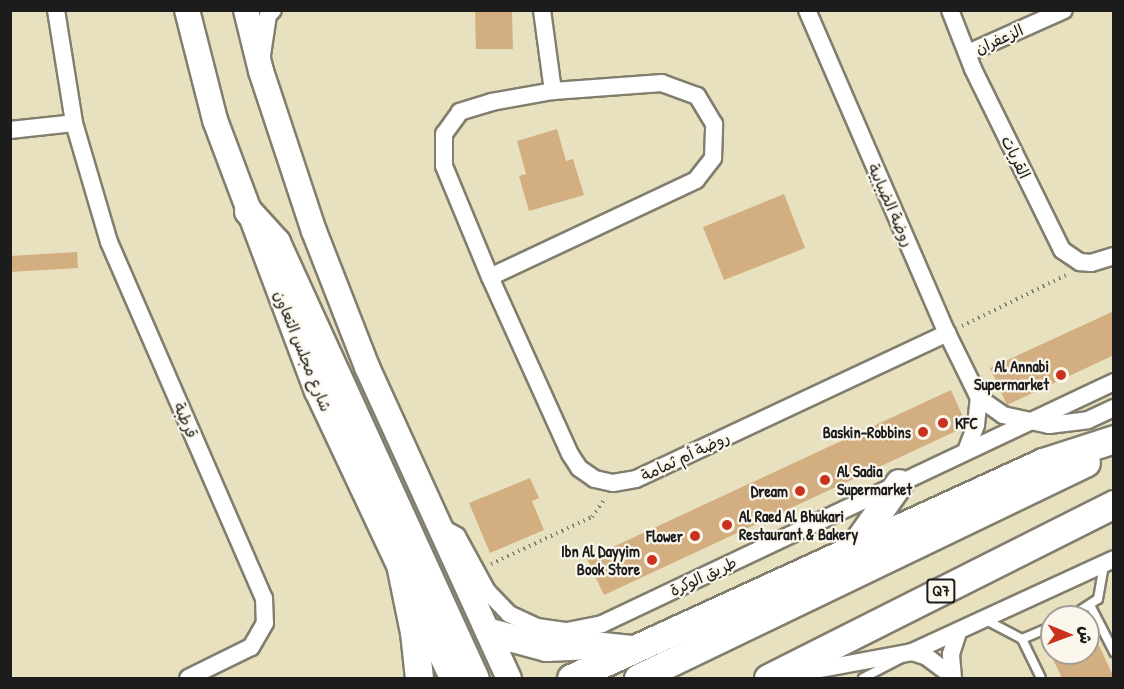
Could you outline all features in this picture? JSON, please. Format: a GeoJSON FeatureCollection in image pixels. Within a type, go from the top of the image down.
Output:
{"type":"FeatureCollection","features":[{"type":"Feature","properties":{"kind":"highway"},"geometry":{"type":"LineString","coordinates":[[248,211],[276,242],[475,678]]}},
{"type":"Feature","properties":{"kind":"highway"},"geometry":{"type":"LineString","coordinates":[[571,678],[1044,462],[1113,439]]}},
{"type":"Feature","properties":{"kind":"highway"},"geometry":{"type":"LineString","coordinates":[[638,678],[1113,448]]}},
{"type":"Feature","properties":{"kind":"highway"},"geometry":{"type":"LineString","coordinates":[[851,552],[899,483]]}},
{"type":"Feature","properties":{"kind":"highway","name":"Q7"},"geometry":{"type":"LineString","coordinates":[[768,678],[1113,504]]}},
{"type":"Feature","properties":{"kind":"highway"},"geometry":{"type":"LineString","coordinates":[[399,559],[414,632],[419,678]]}},
{"type":"Feature","properties":{"kind":"highway"},"geometry":{"type":"LineString","coordinates":[[490,632],[546,647],[593,645],[631,649]]}},
{"type":"Feature","properties":{"kind":"main road"},"geometry":{"type":"LineString","coordinates":[[246,10],[261,71],[314,231],[367,367],[490,632],[509,678]]}},
{"type":"Feature","properties":{"kind":"main road","name":"شارع مجلس التعاون"},"geometry":{"type":"LineString","coordinates":[[186,11],[215,120],[316,391],[399,559],[452,678]]}},
{"type":"Feature","properties":{"kind":"street","name":"قرطبة"},"geometry":{"type":"LineString","coordinates":[[56,10],[75,123],[109,242],[264,598],[265,623],[251,647],[188,678]]}},
{"type":"Feature","properties":{"kind":"street"},"geometry":{"type":"LineString","coordinates":[[261,71],[264,37],[273,10]]}},
{"type":"Feature","properties":{"kind":"street"},"geometry":{"type":"LineString","coordinates":[[542,10],[553,91]]}},
{"type":"Feature","properties":{"kind":"street","name":"روضة الضبابية"},"geometry":{"type":"LineString","coordinates":[[807,10],[947,333],[979,398],[1003,415],[1030,422]]}},
{"type":"Feature","properties":{"kind":"street","name":"القريات"},"geometry":{"type":"LineString","coordinates":[[950,10],[968,53],[1062,250],[1069,257],[1090,263]]}},
{"type":"Feature","properties":{"kind":"street","name":"الزعفران"},"geometry":{"type":"LineString","coordinates":[[968,53],[1064,10]]}},
{"type":"Feature","properties":{"kind":"street"},"geometry":{"type":"LineString","coordinates":[[490,277],[696,180],[713,158],[714,124],[697,96],[662,83],[553,91],[460,112],[444,134],[444,166],[490,277],[570,454],[579,468],[595,479],[613,483]]}},
{"type":"Feature","properties":{"kind":"street"},"geometry":{"type":"LineString","coordinates":[[10,130],[75,123]]}},
{"type":"Feature","properties":{"kind":"street"},"geometry":{"type":"LineString","coordinates":[[1090,263],[1113,256]]}},
{"type":"Feature","properties":{"kind":"street","name":"روضة أم ثمامة"},"geometry":{"type":"LineString","coordinates":[[613,483],[636,479],[947,333]]}},
{"type":"Feature","properties":{"kind":"street","name":"طريق الوكرة"},"geometry":{"type":"LineString","coordinates":[[439,525],[457,536],[487,591],[510,614],[537,627],[567,631],[602,624],[1113,382]]}},
{"type":"Feature","properties":{"kind":"street"},"geometry":{"type":"LineString","coordinates":[[966,451],[976,425],[979,398]]}},
{"type":"Feature","properties":{"kind":"street","name":"طريق الوكرة"},"geometry":{"type":"LineString","coordinates":[[1030,422],[1069,424],[1113,408]]}},
{"type":"Feature","properties":{"kind":"street"},"geometry":{"type":"LineString","coordinates":[[781,678],[829,665],[912,652],[958,633],[981,618],[1110,560]]}},
{"type":"Feature","properties":{"kind":"street"},"geometry":{"type":"LineString","coordinates":[[953,677],[951,654],[958,633]]}},
{"type":"Feature","properties":{"kind":"street"},"geometry":{"type":"LineString","coordinates":[[912,652],[927,657],[953,677]]}},
{"type":"Feature","properties":{"kind":"lane"},"geometry":{"type":"LineString","coordinates":[[1092,605],[1101,589],[1110,560]]}},
{"type":"Feature","properties":{"kind":"lane"},"geometry":{"type":"LineString","coordinates":[[981,618],[1022,639],[1041,678]]}},
{"type":"Feature","properties":{"kind":"lane"},"geometry":{"type":"LineString","coordinates":[[1100,625],[1113,652]]}},
{"type":"Feature","properties":{"kind":"lane"},"geometry":{"type":"LineString","coordinates":[[1022,639],[1040,631]]}},
{"type":"Feature","properties":{"kind":"lane"},"geometry":{"type":"LineString","coordinates":[[864,678],[912,652]]}},
{"type":"Feature","properties":{"kind":"path"},"geometry":{"type":"LineString","coordinates":[[947,333],[1090,263]]}},
{"type":"Feature","properties":{"kind":"path"},"geometry":{"type":"LineString","coordinates":[[476,571],[592,517],[613,483]]}},
{"type":"Feature","properties":{"kind":"building"},"geometry":{"type":"Polygon","coordinates":[[[475,10],[512,10],[513,49],[476,49],[475,10]]]}},
{"type":"Feature","properties":{"kind":"building"},"geometry":{"type":"Polygon","coordinates":[[[557,129],[566,161],[573,159],[584,195],[529,211],[519,176],[526,174],[517,141],[557,129]]]}},
{"type":"Feature","properties":{"kind":"building"},"geometry":{"type":"Polygon","coordinates":[[[784,194],[805,248],[724,280],[703,227],[784,194]]]}},
{"type":"Feature","properties":{"kind":"building"},"geometry":{"type":"Polygon","coordinates":[[[77,252],[78,268],[10,272],[10,256],[77,252]]]}},
{"type":"Feature","properties":{"kind":"building"},"geometry":{"type":"Polygon","coordinates":[[[1114,311],[1114,355],[1007,405],[990,368],[1114,311]]]}},
{"type":"Feature","properties":{"kind":"building"},"geometry":{"type":"Polygon","coordinates":[[[951,390],[967,426],[604,595],[587,559],[951,390]]]}},
{"type":"Feature","properties":{"kind":"building"},"geometry":{"type":"Polygon","coordinates":[[[530,478],[539,498],[532,501],[544,530],[490,553],[469,503],[530,478]]]}},
{"type":"Feature","properties":{"kind":"building"},"geometry":{"type":"Polygon","coordinates":[[[1100,648],[1114,678],[1062,678],[1056,665],[1100,665],[1100,648]]]}},
{"type":"Feature","properties":{"kind":"place","name":"Al Annabi Supermarket"},"geometry":{"type":"Point","coordinates":[1061,375]}},
{"type":"Feature","properties":{"kind":"place","name":"KFC"},"geometry":{"type":"Point","coordinates":[943,423]}},
{"type":"Feature","properties":{"kind":"place","name":"Baskin-Robbins"},"geometry":{"type":"Point","coordinates":[923,432]}},
{"type":"Feature","properties":{"kind":"place","name":"Al Sadia Supermarket"},"geometry":{"type":"Point","coordinates":[825,480]}},
{"type":"Feature","properties":{"kind":"place","name":"Dream"},"geometry":{"type":"Point","coordinates":[800,491]}},
{"type":"Feature","properties":{"kind":"place","name":"Al Raed Al Bhukari Restaurant & Bakery"},"geometry":{"type":"Point","coordinates":[727,525]}},
{"type":"Feature","properties":{"kind":"place","name":"Flower"},"geometry":{"type":"Point","coordinates":[695,536]}},
{"type":"Feature","properties":{"kind":"place","name":"Ibn Al Dayyim Book Store"},"geometry":{"type":"Point","coordinates":[652,560]}}]}
